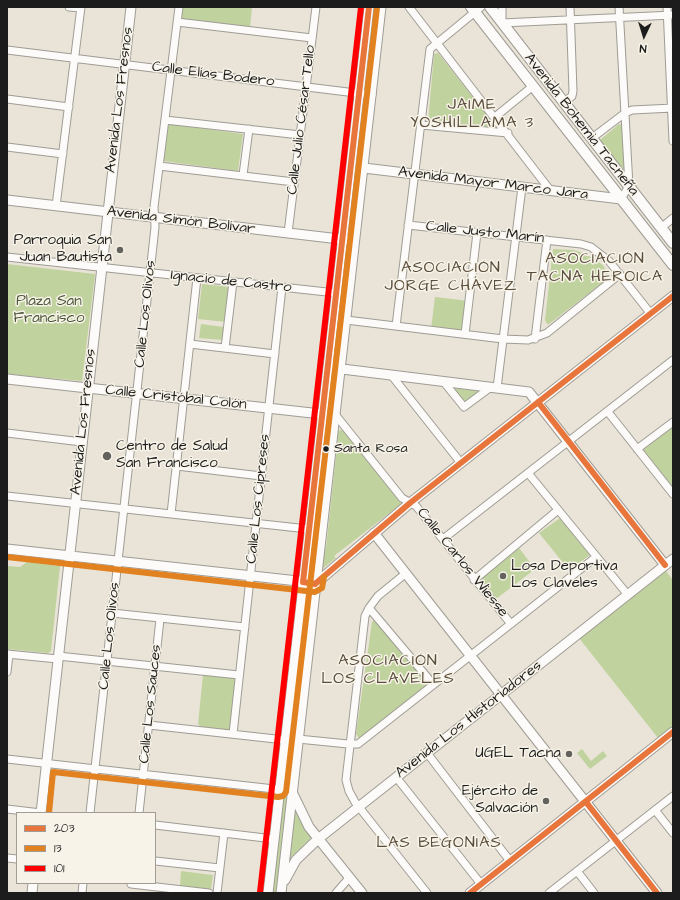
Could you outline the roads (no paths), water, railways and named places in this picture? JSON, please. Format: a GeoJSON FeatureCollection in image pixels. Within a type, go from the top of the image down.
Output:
{"type":"FeatureCollection","features":[{"type":"Feature","properties":{"kind":"main road","name":"Avenida Bohemia Tacneña"},"geometry":{"type":"LineString","coordinates":[[490,7],[673,243]]}},
{"type":"Feature","properties":{"kind":"main road","name":"Avenida Bohemia Tacneña"},"geometry":{"type":"LineString","coordinates":[[476,9],[533,86],[673,265]]}},
{"type":"Feature","properties":{"kind":"street"},"geometry":{"type":"LineString","coordinates":[[56,206],[81,8],[69,7]]}},
{"type":"Feature","properties":{"kind":"street","name":"Avenida Los Fresnos"},"geometry":{"type":"LineString","coordinates":[[41,812],[131,7]]}},
{"type":"Feature","properties":{"kind":"street","name":"Calle Los Olivos"},"geometry":{"type":"LineString","coordinates":[[90,812],[150,273],[154,207],[179,7]]}},
{"type":"Feature","properties":{"kind":"street","name":"Calle Julio César Tello"},"geometry":{"type":"LineString","coordinates":[[288,233],[316,7]]}},
{"type":"Feature","properties":{"kind":"street"},"geometry":{"type":"LineString","coordinates":[[268,893],[321,414],[343,240],[369,7]]}},
{"type":"Feature","properties":{"kind":"street"},"geometry":{"type":"LineString","coordinates":[[281,893],[381,7]]}},
{"type":"Feature","properties":{"kind":"street"},"geometry":{"type":"LineString","coordinates":[[408,7],[508,133],[550,190]]}},
{"type":"Feature","properties":{"kind":"street"},"geometry":{"type":"LineString","coordinates":[[502,7],[502,23],[670,15]]}},
{"type":"Feature","properties":{"kind":"street"},"geometry":{"type":"LineString","coordinates":[[564,103],[572,96],[573,91],[570,7]]}},
{"type":"Feature","properties":{"kind":"street"},"geometry":{"type":"LineString","coordinates":[[619,7],[629,186],[621,199]]}},
{"type":"Feature","properties":{"kind":"street"},"geometry":{"type":"LineString","coordinates":[[667,7],[670,15],[673,141]]}},
{"type":"Feature","properties":{"kind":"street"},"geometry":{"type":"LineString","coordinates":[[396,326],[430,48],[476,9]]}},
{"type":"Feature","properties":{"kind":"street"},"geometry":{"type":"LineString","coordinates":[[177,22],[312,38]]}},
{"type":"Feature","properties":{"kind":"street","name":"Calle Elías Bodero"},"geometry":{"type":"LineString","coordinates":[[7,50],[372,95]]}},
{"type":"Feature","properties":{"kind":"street"},"geometry":{"type":"LineString","coordinates":[[495,117],[533,86]]}},
{"type":"Feature","properties":{"kind":"street"},"geometry":{"type":"LineString","coordinates":[[7,99],[69,107]]}},
{"type":"Feature","properties":{"kind":"street"},"geometry":{"type":"LineString","coordinates":[[592,138],[625,113],[632,110],[672,108]]}},
{"type":"Feature","properties":{"kind":"street"},"geometry":{"type":"LineString","coordinates":[[165,120],[300,135]]}},
{"type":"Feature","properties":{"kind":"street"},"geometry":{"type":"LineString","coordinates":[[421,125],[508,133]]}},
{"type":"Feature","properties":{"kind":"street"},"geometry":{"type":"LineString","coordinates":[[243,176],[249,129]]}},
{"type":"Feature","properties":{"kind":"street"},"geometry":{"type":"LineString","coordinates":[[7,147],[63,154]]}},
{"type":"Feature","properties":{"kind":"street"},"geometry":{"type":"LineString","coordinates":[[159,166],[294,182]]}},
{"type":"Feature","properties":{"kind":"street","name":"Avenida Mayor Marco Jara"},"geometry":{"type":"LineString","coordinates":[[364,168],[621,199]]}},
{"type":"Feature","properties":{"kind":"street"},"geometry":{"type":"LineString","coordinates":[[443,382],[464,407],[494,388],[503,339],[522,187]]}},
{"type":"Feature","properties":{"kind":"street","name":"Avenida Simón Bolívar"},"geometry":{"type":"LineString","coordinates":[[7,200],[355,241]]}},
{"type":"Feature","properties":{"kind":"street"},"geometry":{"type":"LineString","coordinates":[[661,228],[673,218]]}},
{"type":"Feature","properties":{"kind":"street","name":"Calle Justo Marín"},"geometry":{"type":"LineString","coordinates":[[408,225],[581,244],[601,253],[620,274],[651,314]]}},
{"type":"Feature","properties":{"kind":"street"},"geometry":{"type":"LineString","coordinates":[[465,334],[477,233]]}},
{"type":"Feature","properties":{"kind":"street"},"geometry":{"type":"LineString","coordinates":[[534,339],[547,240]]}},
{"type":"Feature","properties":{"kind":"street","name":"Ignacio de Castro"},"geometry":{"type":"LineString","coordinates":[[7,257],[336,293]]}},
{"type":"Feature","properties":{"kind":"street"},"geometry":{"type":"LineString","coordinates":[[346,320],[503,339],[534,339],[547,333],[620,274]]}},
{"type":"Feature","properties":{"kind":"street"},"geometry":{"type":"LineString","coordinates":[[171,514],[197,278]]}},
{"type":"Feature","properties":{"kind":"street"},"geometry":{"type":"LineString","coordinates":[[225,348],[233,282]]}},
{"type":"Feature","properties":{"kind":"street","name":"Calle Los Cipreses"},"geometry":{"type":"LineString","coordinates":[[233,734],[282,288]]}},
{"type":"Feature","properties":{"kind":"street"},"geometry":{"type":"LineString","coordinates":[[315,584],[374,532],[410,503],[673,296]]}},
{"type":"Feature","properties":{"kind":"street"},"geometry":{"type":"LineString","coordinates":[[190,344],[275,354]]}},
{"type":"Feature","properties":{"kind":"street"},"geometry":{"type":"LineString","coordinates":[[443,539],[570,442],[673,360]]}},
{"type":"Feature","properties":{"kind":"street"},"geometry":{"type":"LineString","coordinates":[[327,367],[529,392],[570,442],[664,565]]}},
{"type":"Feature","properties":{"kind":"street"},"geometry":{"type":"LineString","coordinates":[[392,376],[461,463]]}},
{"type":"Feature","properties":{"kind":"street","name":"Calle Cristóbal Colón"},"geometry":{"type":"LineString","coordinates":[[7,379],[321,414]]}},
{"type":"Feature","properties":{"kind":"street"},"geometry":{"type":"LineString","coordinates":[[608,412],[673,494]]}},
{"type":"Feature","properties":{"kind":"street","name":"Calle Carlos Wiesse"},"geometry":{"type":"LineString","coordinates":[[334,413],[402,498],[416,506],[474,580],[511,624]]}},
{"type":"Feature","properties":{"kind":"street"},"geometry":{"type":"LineString","coordinates":[[637,449],[673,422]]}},
{"type":"Feature","properties":{"kind":"street"},"geometry":{"type":"LineString","coordinates":[[7,433],[82,442]]}},
{"type":"Feature","properties":{"kind":"street"},"geometry":{"type":"LineString","coordinates":[[176,466],[262,476]]}},
{"type":"Feature","properties":{"kind":"street"},"geometry":{"type":"LineString","coordinates":[[528,473],[628,595]]}},
{"type":"Feature","properties":{"kind":"street"},"geometry":{"type":"LineString","coordinates":[[7,496],[308,529]]}},
{"type":"Feature","properties":{"kind":"street"},"geometry":{"type":"LineString","coordinates":[[474,580],[558,510]]}},
{"type":"Feature","properties":{"kind":"street"},"geometry":{"type":"LineString","coordinates":[[374,532],[405,574],[657,893]]}},
{"type":"Feature","properties":{"kind":"street"},"geometry":{"type":"LineString","coordinates":[[7,549],[315,584]]}},
{"type":"Feature","properties":{"kind":"street"},"geometry":{"type":"LineString","coordinates":[[298,739],[358,744],[596,557]]}},
{"type":"Feature","properties":{"kind":"street","name":"Avenida Los Historiadores"},"geometry":{"type":"LineString","coordinates":[[281,893],[290,868],[302,853],[318,839],[673,559]]}},
{"type":"Feature","properties":{"kind":"street"},"geometry":{"type":"LineString","coordinates":[[405,574],[386,588],[369,608],[363,624],[348,744],[346,780],[348,791],[427,893]]}},
{"type":"Feature","properties":{"kind":"street"},"geometry":{"type":"LineString","coordinates":[[369,608],[433,684]]}},
{"type":"Feature","properties":{"kind":"street"},"geometry":{"type":"LineString","coordinates":[[112,614],[245,627]]}},
{"type":"Feature","properties":{"kind":"street","name":"Calle Los Sauces"},"geometry":{"type":"LineString","coordinates":[[139,812],[160,619]]}},
{"type":"Feature","properties":{"kind":"street"},"geometry":{"type":"LineString","coordinates":[[7,672],[8,654],[107,661],[239,676]]}},
{"type":"Feature","properties":{"kind":"street"},"geometry":{"type":"LineString","coordinates":[[149,725],[285,740]]}},
{"type":"Feature","properties":{"kind":"street"},"geometry":{"type":"LineString","coordinates":[[470,893],[673,732]]}},
{"type":"Feature","properties":{"kind":"street"},"geometry":{"type":"LineString","coordinates":[[427,753],[510,861]]}},
{"type":"Feature","properties":{"kind":"street"},"geometry":{"type":"LineString","coordinates":[[7,759],[292,791]]}},
{"type":"Feature","properties":{"kind":"street"},"geometry":{"type":"LineString","coordinates":[[396,777],[481,884]]}},
{"type":"Feature","properties":{"kind":"street"},"geometry":{"type":"LineString","coordinates":[[292,791],[305,819],[318,839],[362,893]]}},
{"type":"Feature","properties":{"kind":"street"},"geometry":{"type":"LineString","coordinates":[[549,893],[673,796]]}},
{"type":"Feature","properties":{"kind":"street"},"geometry":{"type":"LineString","coordinates":[[7,809],[32,812]]}},
{"type":"Feature","properties":{"kind":"street"},"geometry":{"type":"LineString","coordinates":[[655,810],[673,833]]}},
{"type":"Feature","properties":{"kind":"street"},"geometry":{"type":"LineString","coordinates":[[156,826],[274,838]]}},
{"type":"Feature","properties":{"kind":"street"},"geometry":{"type":"LineString","coordinates":[[217,893],[224,833]]}},
{"type":"Feature","properties":{"kind":"street"},"geometry":{"type":"LineString","coordinates":[[156,861],[220,868]]}},
{"type":"Feature","properties":{"kind":"street"},"geometry":{"type":"LineString","coordinates":[[577,871],[594,893]]}},
{"type":"Feature","properties":{"kind":"street"},"geometry":{"type":"LineString","coordinates":[[336,893],[350,878]]}},
{"type":"Feature","properties":{"kind":"street"},"geometry":{"type":"LineString","coordinates":[[130,893],[131,884],[208,893]]}},
{"type":"Feature","properties":{"kind":"place","name":"Parroquia San Juan Bautista"},"geometry":{"type":"Point","coordinates":[120,250]}},
{"type":"Feature","properties":{"kind":"place","name":"Santa Rosa"},"geometry":{"type":"Point","coordinates":[326,449]}},
{"type":"Feature","properties":{"kind":"place","name":"Centro de Salud San Francisco"},"geometry":{"type":"Point","coordinates":[107,456]}},
{"type":"Feature","properties":{"kind":"place","name":"Losa Deportiva Los Claveles"},"geometry":{"type":"Point","coordinates":[503,576]}},
{"type":"Feature","properties":{"kind":"place","name":"UGEL Tacna"},"geometry":{"type":"Point","coordinates":[569,754]}},
{"type":"Feature","properties":{"kind":"place","name":"Ejército de Salvación"},"geometry":{"type":"Point","coordinates":[546,801]}},
{"type":"Feature","properties":{"kind":"district","name":"JAIME YOSHILLAMA 3"},"geometry":{"type":"Point","coordinates":[472,115]}},
{"type":"Feature","properties":{"kind":"district","name":"ASOCIACIÓN TACNA HEROICA"},"geometry":{"type":"Point","coordinates":[595,269]}},
{"type":"Feature","properties":{"kind":"district","name":"ASOCIACIÓN JORGE CHÁVEZ"},"geometry":{"type":"Point","coordinates":[451,278]}},
{"type":"Feature","properties":{"kind":"district","name":"ASOCIACIÓN LOS CLAVELES"},"geometry":{"type":"Point","coordinates":[388,671]}},
{"type":"Feature","properties":{"kind":"district","name":"LAS BEGONIAS"},"geometry":{"type":"Point","coordinates":[439,844]}},
{"type":"Feature","properties":{"kind":"park label","name":"Plaza San Francisco"},"geometry":{"type":"Point","coordinates":[49,310]}}]}
